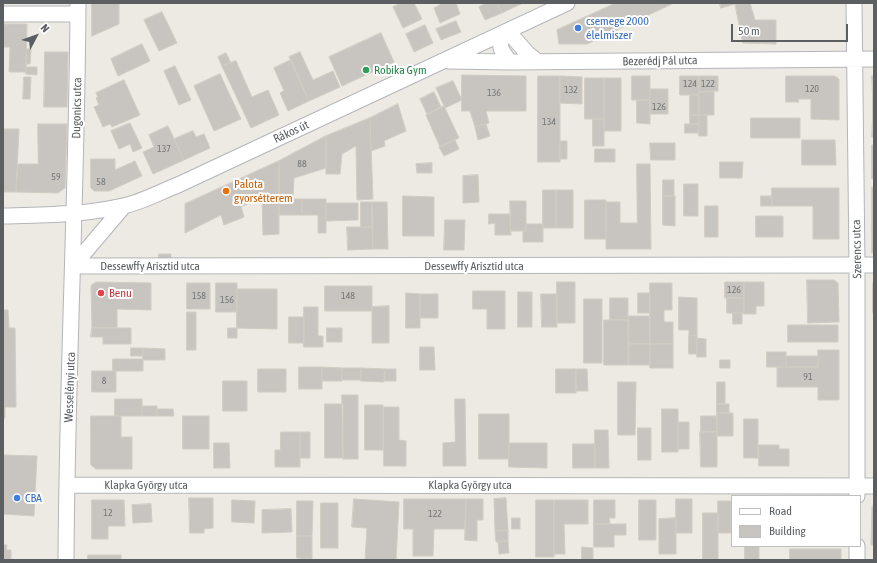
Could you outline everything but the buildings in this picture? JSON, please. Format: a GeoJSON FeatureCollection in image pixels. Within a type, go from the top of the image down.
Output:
{"type":"FeatureCollection","features":[{"type":"Feature","properties":{"kind":"street","name":"Rákos út"},"geometry":{"type":"LineString","coordinates":[[3,216],[75,214],[124,206],[178,185],[446,61],[567,3]]}},
{"type":"Feature","properties":{"kind":"street","name":"Szerencs utca"},"geometry":{"type":"LineString","coordinates":[[854,3],[858,265],[857,491]]}},
{"type":"Feature","properties":{"kind":"street"},"geometry":{"type":"LineString","coordinates":[[3,14],[78,9]]}},
{"type":"Feature","properties":{"kind":"street","name":"Dugonics utca"},"geometry":{"type":"LineString","coordinates":[[75,214],[78,9]]}},
{"type":"Feature","properties":{"kind":"street"},"geometry":{"type":"LineString","coordinates":[[534,18],[528,39],[536,59]]}},
{"type":"Feature","properties":{"kind":"street"},"geometry":{"type":"LineString","coordinates":[[510,62],[502,51],[500,44],[503,33],[513,37],[527,53],[536,59]]}},
{"type":"Feature","properties":{"kind":"street","name":"Bezerédj Pál utca"},"geometry":{"type":"LineString","coordinates":[[446,61],[510,62],[536,59],[874,59]]}},
{"type":"Feature","properties":{"kind":"street"},"geometry":{"type":"LineString","coordinates":[[73,266],[124,206]]}},
{"type":"Feature","properties":{"kind":"street","name":"Wesselényi utca"},"geometry":{"type":"LineString","coordinates":[[66,560],[75,214]]}},
{"type":"Feature","properties":{"kind":"street","name":"Dessewffy Arisztid utca"},"geometry":{"type":"LineString","coordinates":[[73,266],[874,265]]}},
{"type":"Feature","properties":{"kind":"street","name":"Klapka György utca"},"geometry":{"type":"LineString","coordinates":[[67,485],[857,491],[874,486]]}},
{"type":"Feature","properties":{"kind":"street"},"geometry":{"type":"LineString","coordinates":[[857,547],[857,560]]}},
{"type":"Feature","properties":{"kind":"place","name":"csemege 2000 élelmiszer"},"geometry":{"type":"Point","coordinates":[578,28]}},
{"type":"Feature","properties":{"kind":"place","name":"Robika Gym"},"geometry":{"type":"Point","coordinates":[366,70]}},
{"type":"Feature","properties":{"kind":"place","name":"Palota gyorsétterem"},"geometry":{"type":"Point","coordinates":[226,191]}},
{"type":"Feature","properties":{"kind":"place","name":"Benu"},"geometry":{"type":"Point","coordinates":[101,293]}},
{"type":"Feature","properties":{"kind":"place","name":"CBA"},"geometry":{"type":"Point","coordinates":[17,498]}}]}
